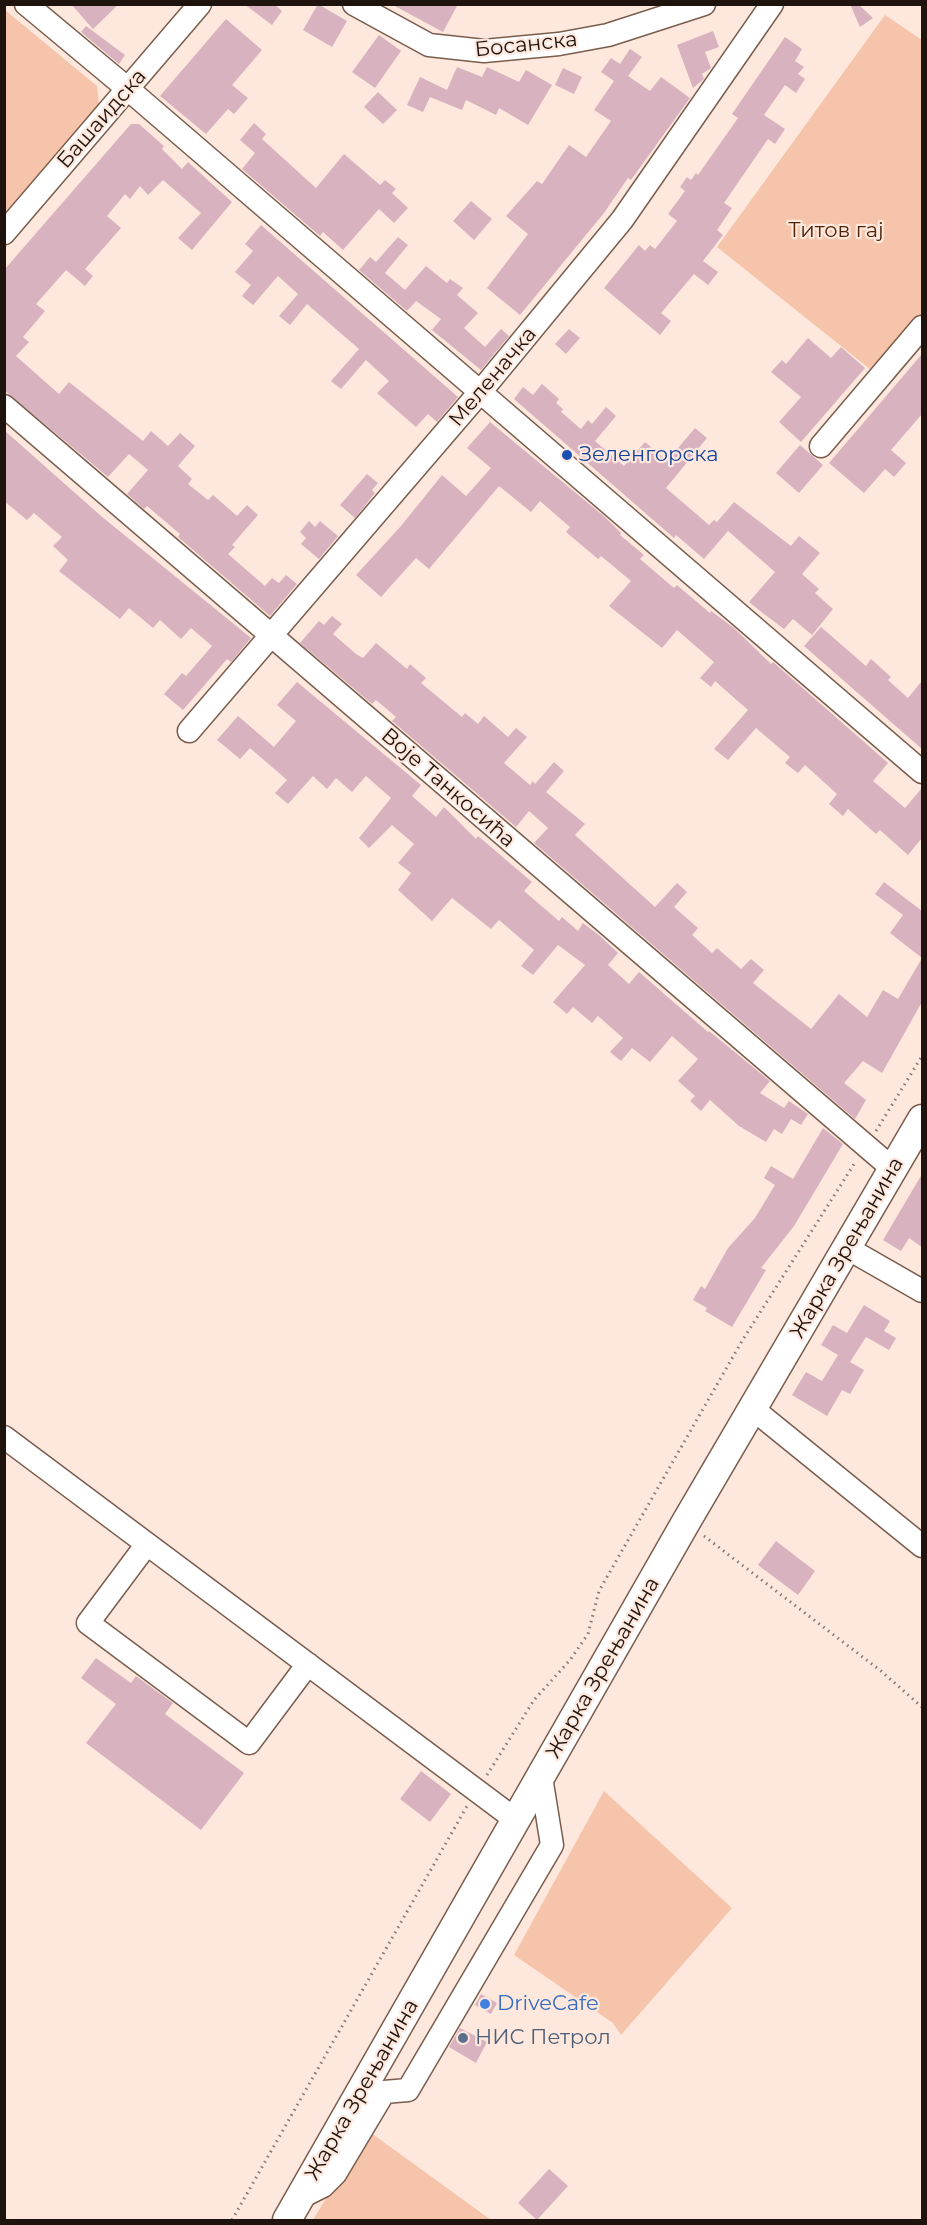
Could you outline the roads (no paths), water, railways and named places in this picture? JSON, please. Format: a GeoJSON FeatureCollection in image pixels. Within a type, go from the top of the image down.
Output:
{"type":"FeatureCollection","features":[{"type":"Feature","properties":{"kind":"main road","name":"Жарка Зрењанина"},"geometry":{"type":"LineString","coordinates":[[294,2209],[686,1522],[922,1119]]}},
{"type":"Feature","properties":{"kind":"street"},"geometry":{"type":"LineString","coordinates":[[26,4],[128,88],[922,772]]}},
{"type":"Feature","properties":{"kind":"street","name":"Башаидска"},"geometry":{"type":"LineString","coordinates":[[4,233],[200,4]]}},
{"type":"Feature","properties":{"kind":"street","name":"Босанска"},"geometry":{"type":"LineString","coordinates":[[354,4],[429,45],[484,51],[559,44],[608,35],[704,4]]}},
{"type":"Feature","properties":{"kind":"street","name":"Меленачка"},"geometry":{"type":"LineString","coordinates":[[189,731],[481,392],[622,220],[772,4]]}},
{"type":"Feature","properties":{"kind":"street"},"geometry":{"type":"LineString","coordinates":[[820,446],[922,327]]}},
{"type":"Feature","properties":{"kind":"street","name":"Воје Танкосића"},"geometry":{"type":"LineString","coordinates":[[4,406],[893,1169]]}},
{"type":"Feature","properties":{"kind":"street"},"geometry":{"type":"LineString","coordinates":[[847,1248],[922,1291]]}},
{"type":"Feature","properties":{"kind":"street"},"geometry":{"type":"LineString","coordinates":[[753,1408],[922,1546]]}},
{"type":"Feature","properties":{"kind":"street"},"geometry":{"type":"LineString","coordinates":[[4,1437],[516,1820]]}},
{"type":"Feature","properties":{"kind":"street"},"geometry":{"type":"LineString","coordinates":[[147,1544],[88,1623],[249,1743],[308,1664]]}},
{"type":"Feature","properties":{"kind":"street"},"geometry":{"type":"LineString","coordinates":[[294,2209],[335,2174],[384,2092],[408,2090],[552,1845],[541,1777]]}},
{"type":"Feature","properties":{"kind":"place","name":"Зеленгорска"},"geometry":{"type":"Point","coordinates":[567,455]}},
{"type":"Feature","properties":{"kind":"place","name":"DriveCafe"},"geometry":{"type":"Point","coordinates":[485,2004]}},
{"type":"Feature","properties":{"kind":"place","name":"НИС Петрол"},"geometry":{"type":"Point","coordinates":[463,2038]}},
{"type":"Feature","properties":{"kind":"park label","name":"Титов гај"},"geometry":{"type":"Point","coordinates":[836,231]}}]}
